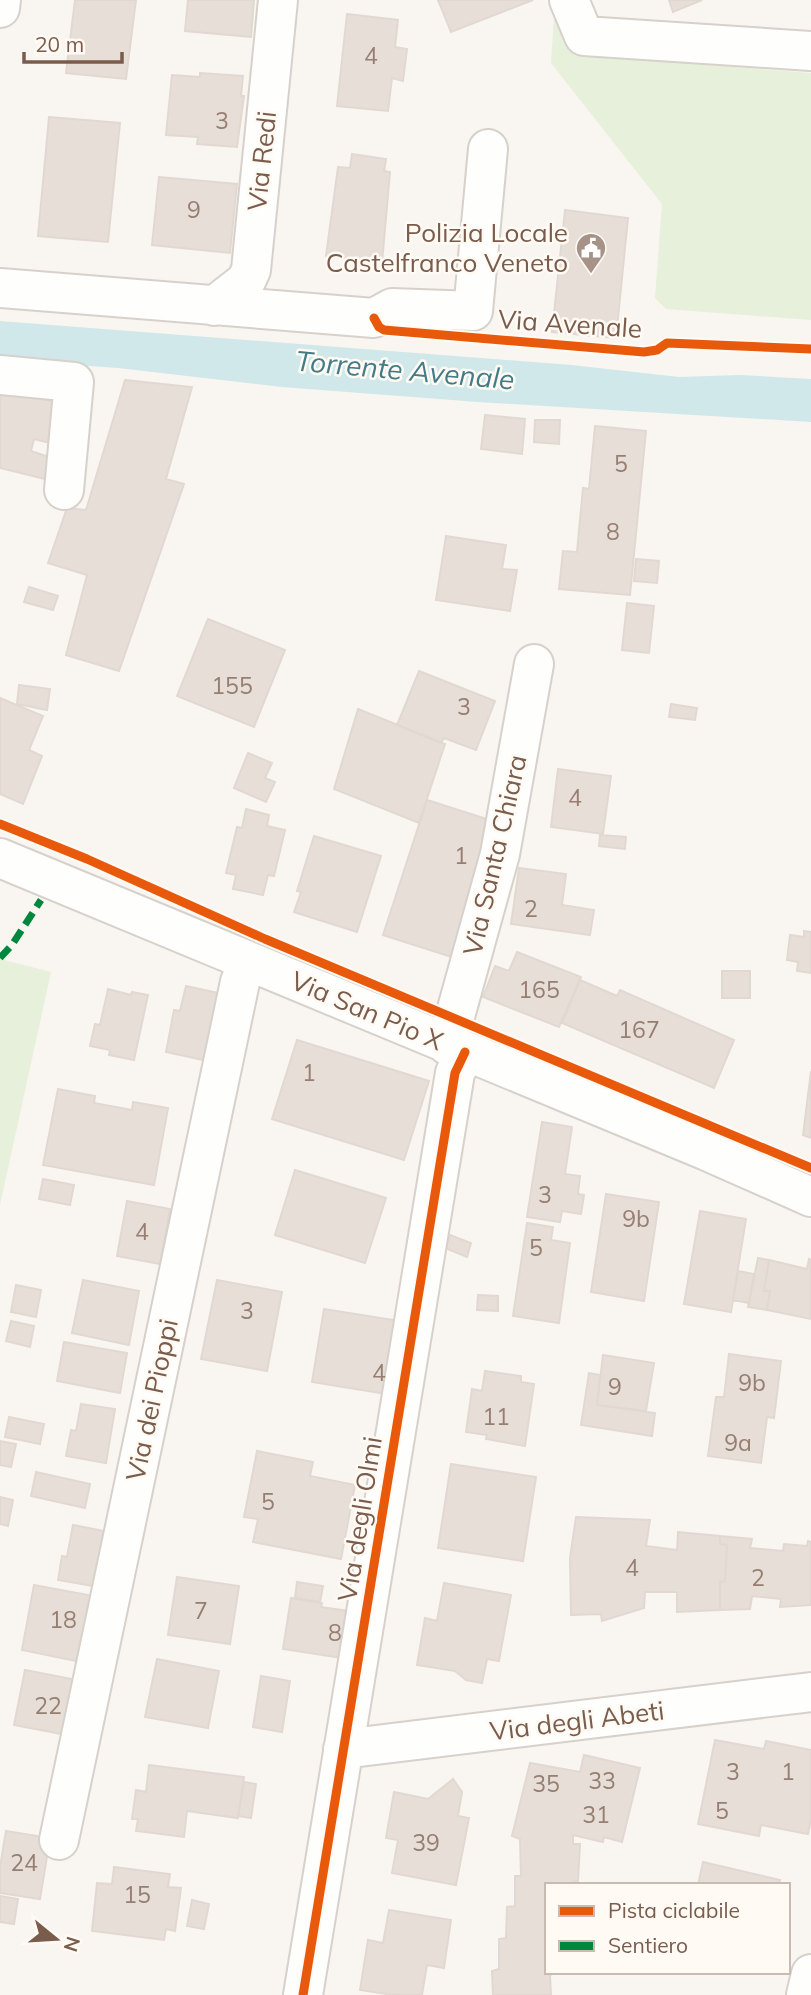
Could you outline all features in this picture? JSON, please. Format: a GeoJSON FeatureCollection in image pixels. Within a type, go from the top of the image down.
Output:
{"type":"FeatureCollection","features":[{"type":"Feature","properties":{"kind":"street"},"geometry":{"type":"LineString","coordinates":[[0,8],[1,0]]}},
{"type":"Feature","properties":{"kind":"street","name":"Via Redi"},"geometry":{"type":"LineString","coordinates":[[214,306],[246,281],[251,270],[278,0]]}},
{"type":"Feature","properties":{"kind":"street"},"geometry":{"type":"LineString","coordinates":[[569,0],[584,36],[810,50]]}},
{"type":"Feature","properties":{"kind":"street"},"geometry":{"type":"LineString","coordinates":[[0,288],[374,318],[392,307],[473,311],[488,149]]}},
{"type":"Feature","properties":{"kind":"street"},"geometry":{"type":"LineString","coordinates":[[0,374],[74,382],[64,490]]}},
{"type":"Feature","properties":{"kind":"street","name":"Via Santa Chiara"},"geometry":{"type":"LineString","coordinates":[[456,1048],[500,854],[534,664]]}},
{"type":"Feature","properties":{"kind":"street","name":"Via San Pio X"},"geometry":{"type":"LineString","coordinates":[[0,858],[707,1151],[811,1197]]}},
{"type":"Feature","properties":{"kind":"street","name":"Via dei Pioppi"},"geometry":{"type":"LineString","coordinates":[[59,1840],[240,982],[248,961]]}},
{"type":"Feature","properties":{"kind":"street","name":"Via degli Olmi"},"geometry":{"type":"LineString","coordinates":[[303,1995],[455,1073],[456,1048]]}},
{"type":"Feature","properties":{"kind":"street","name":"Via degli Abeti"},"geometry":{"type":"LineString","coordinates":[[343,1749],[811,1692]]}},
{"type":"Feature","properties":{"kind":"street"},"geometry":{"type":"LineString","coordinates":[[806,1995],[811,1974]]}},
{"type":"Feature","properties":{"kind":"green space"},"geometry":{"type":"Polygon","coordinates":[[[555,0],[588,54],[595,56],[811,73],[811,320],[666,309],[655,298],[662,204],[551,63],[555,0]]]}},
{"type":"Feature","properties":{"kind":"green space"},"geometry":{"type":"Polygon","coordinates":[[[0,959],[51,972],[0,1205],[0,959]]]}},
{"type":"Feature","properties":{"kind":"water","name":"Torrente Avenale"},"geometry":{"type":"Polygon","coordinates":[[[0,321],[572,365],[679,377],[740,375],[811,379],[811,422],[478,402],[282,387],[118,368],[0,360],[0,321]]]}},
{"type":"Feature","properties":{"kind":"building"},"geometry":{"type":"Polygon","coordinates":[[[75,0],[136,0],[126,79],[66,73],[75,0]]]}},
{"type":"Feature","properties":{"kind":"building"},"geometry":{"type":"Polygon","coordinates":[[[188,0],[254,0],[251,37],[185,31],[188,0]]]}},
{"type":"Feature","properties":{"kind":"building"},"geometry":{"type":"Polygon","coordinates":[[[438,0],[533,0],[451,32],[438,0]]]}},
{"type":"Feature","properties":{"kind":"building"},"geometry":{"type":"Polygon","coordinates":[[[669,0],[702,0],[673,12],[669,0]]]}},
{"type":"Feature","properties":{"kind":"building"},"geometry":{"type":"Polygon","coordinates":[[[347,14],[398,20],[395,47],[407,49],[403,81],[392,78],[388,111],[337,106],[347,14]]]}},
{"type":"Feature","properties":{"kind":"building"},"geometry":{"type":"Polygon","coordinates":[[[200,73],[243,76],[241,96],[244,96],[237,147],[197,144],[198,137],[166,135],[172,75],[200,77],[200,73]]]}},
{"type":"Feature","properties":{"kind":"building"},"geometry":{"type":"Polygon","coordinates":[[[49,117],[120,123],[108,242],[38,236],[49,117]]]}},
{"type":"Feature","properties":{"kind":"building"},"geometry":{"type":"Polygon","coordinates":[[[352,154],[386,159],[384,171],[390,172],[382,263],[326,256],[338,167],[350,168],[352,154]]]}},
{"type":"Feature","properties":{"kind":"building"},"geometry":{"type":"Polygon","coordinates":[[[159,177],[237,184],[230,253],[152,245],[159,177]]]}},
{"type":"Feature","properties":{"kind":"building"},"geometry":{"type":"Polygon","coordinates":[[[565,210],[628,218],[616,338],[552,332],[565,210]]]}},
{"type":"Feature","properties":{"kind":"building"},"geometry":{"type":"Polygon","coordinates":[[[125,380],[192,387],[166,479],[184,484],[119,671],[66,655],[87,575],[48,563],[67,508],[86,510],[125,380]]]}},
{"type":"Feature","properties":{"kind":"building"},"geometry":{"type":"Polygon","coordinates":[[[0,388],[62,404],[54,444],[34,439],[31,451],[49,457],[45,479],[0,468],[0,388]]]}},
{"type":"Feature","properties":{"kind":"building"},"geometry":{"type":"Polygon","coordinates":[[[485,415],[525,419],[522,454],[481,449],[485,415]]]}},
{"type":"Feature","properties":{"kind":"building"},"geometry":{"type":"Polygon","coordinates":[[[535,420],[560,420],[559,444],[534,442],[535,420]]]}},
{"type":"Feature","properties":{"kind":"building"},"geometry":{"type":"Polygon","coordinates":[[[595,426],[646,431],[630,595],[559,589],[563,551],[577,552],[583,488],[589,489],[595,426]]]}},
{"type":"Feature","properties":{"kind":"building"},"geometry":{"type":"Polygon","coordinates":[[[446,536],[506,545],[502,569],[517,570],[510,611],[436,600],[446,536]]]}},
{"type":"Feature","properties":{"kind":"building"},"geometry":{"type":"Polygon","coordinates":[[[636,559],[659,561],[657,583],[634,581],[636,559]]]}},
{"type":"Feature","properties":{"kind":"building"},"geometry":{"type":"Polygon","coordinates":[[[29,587],[58,596],[53,610],[24,602],[29,587]]]}},
{"type":"Feature","properties":{"kind":"building"},"geometry":{"type":"Polygon","coordinates":[[[627,603],[654,606],[649,653],[622,650],[627,603]]]}},
{"type":"Feature","properties":{"kind":"building"},"geometry":{"type":"Polygon","coordinates":[[[208,619],[285,650],[254,727],[177,696],[208,619]]]}},
{"type":"Feature","properties":{"kind":"building"},"geometry":{"type":"Polygon","coordinates":[[[419,671],[495,701],[476,750],[444,738],[441,743],[397,725],[419,671]]]}},
{"type":"Feature","properties":{"kind":"building"},"geometry":{"type":"Polygon","coordinates":[[[19,685],[50,689],[47,710],[17,704],[19,685]]]}},
{"type":"Feature","properties":{"kind":"building"},"geometry":{"type":"Polygon","coordinates":[[[0,698],[43,716],[29,750],[42,756],[23,804],[0,794],[0,698]]]}},
{"type":"Feature","properties":{"kind":"building"},"geometry":{"type":"Polygon","coordinates":[[[671,704],[697,708],[695,720],[669,717],[671,704]]]}},
{"type":"Feature","properties":{"kind":"building"},"geometry":{"type":"Polygon","coordinates":[[[358,709],[445,744],[419,823],[334,789],[358,709]]]}},
{"type":"Feature","properties":{"kind":"building"},"geometry":{"type":"Polygon","coordinates":[[[248,753],[272,763],[265,778],[275,782],[266,802],[234,788],[248,753]]]}},
{"type":"Feature","properties":{"kind":"building"},"geometry":{"type":"Polygon","coordinates":[[[558,769],[611,776],[603,834],[551,827],[558,769]]]}},
{"type":"Feature","properties":{"kind":"building"},"geometry":{"type":"Polygon","coordinates":[[[427,800],[502,824],[458,959],[383,935],[427,800]]]}},
{"type":"Feature","properties":{"kind":"building"},"geometry":{"type":"Polygon","coordinates":[[[246,809],[269,815],[267,826],[285,830],[274,876],[268,875],[263,895],[233,889],[236,875],[226,873],[237,827],[242,828],[246,809]]]}},
{"type":"Feature","properties":{"kind":"building"},"geometry":{"type":"Polygon","coordinates":[[[600,835],[626,837],[625,849],[599,846],[600,835]]]}},
{"type":"Feature","properties":{"kind":"building"},"geometry":{"type":"Polygon","coordinates":[[[314,836],[381,856],[357,932],[294,912],[301,892],[297,891],[314,836]]]}},
{"type":"Feature","properties":{"kind":"building"},"geometry":{"type":"Polygon","coordinates":[[[519,868],[566,874],[562,905],[594,910],[590,935],[511,924],[519,868]]]}},
{"type":"Feature","properties":{"kind":"building"},"geometry":{"type":"Polygon","coordinates":[[[804,931],[811,932],[811,973],[797,971],[798,962],[787,960],[790,935],[804,937],[804,931]]]}},
{"type":"Feature","properties":{"kind":"building"},"geometry":{"type":"Polygon","coordinates":[[[517,952],[581,977],[559,1027],[483,997],[495,966],[509,971],[517,952]]]}},
{"type":"Feature","properties":{"kind":"building"},"geometry":{"type":"Polygon","coordinates":[[[722,971],[750,971],[750,998],[722,998],[722,971]]]}},
{"type":"Feature","properties":{"kind":"building"},"geometry":{"type":"Polygon","coordinates":[[[580,980],[617,996],[620,990],[734,1040],[714,1088],[562,1023],[580,980]]]}},
{"type":"Feature","properties":{"kind":"building"},"geometry":{"type":"Polygon","coordinates":[[[186,986],[223,994],[208,1061],[166,1052],[174,1010],[180,1011],[186,986]]]}},
{"type":"Feature","properties":{"kind":"building"},"geometry":{"type":"Polygon","coordinates":[[[108,989],[131,995],[132,992],[148,995],[134,1060],[109,1055],[110,1050],[90,1046],[95,1024],[100,1025],[108,989]]]}},
{"type":"Feature","properties":{"kind":"building"},"geometry":{"type":"Polygon","coordinates":[[[297,1040],[429,1081],[404,1160],[272,1119],[297,1040]]]}},
{"type":"Feature","properties":{"kind":"building"},"geometry":{"type":"Polygon","coordinates":[[[811,1071],[811,1138],[803,1135],[811,1071]]]}},
{"type":"Feature","properties":{"kind":"building"},"geometry":{"type":"Polygon","coordinates":[[[58,1089],[95,1096],[94,1103],[132,1110],[133,1102],[168,1108],[154,1185],[43,1165],[58,1089]]]}},
{"type":"Feature","properties":{"kind":"building"},"geometry":{"type":"Polygon","coordinates":[[[542,1122],[572,1127],[565,1174],[580,1176],[578,1194],[584,1195],[581,1214],[562,1211],[560,1222],[527,1217],[542,1122]]]}},
{"type":"Feature","properties":{"kind":"building"},"geometry":{"type":"Polygon","coordinates":[[[295,1170],[386,1198],[365,1263],[275,1235],[295,1170]]]}},
{"type":"Feature","properties":{"kind":"building"},"geometry":{"type":"Polygon","coordinates":[[[43,1179],[74,1185],[70,1205],[39,1199],[43,1179]]]}},
{"type":"Feature","properties":{"kind":"building"},"geometry":{"type":"Polygon","coordinates":[[[606,1194],[659,1202],[644,1301],[591,1292],[606,1194]]]}},
{"type":"Feature","properties":{"kind":"building"},"geometry":{"type":"Polygon","coordinates":[[[127,1201],[170,1209],[160,1264],[117,1256],[127,1201]]]}},
{"type":"Feature","properties":{"kind":"building"},"geometry":{"type":"Polygon","coordinates":[[[700,1211],[746,1219],[731,1312],[684,1304],[700,1211]]]}},
{"type":"Feature","properties":{"kind":"building"},"geometry":{"type":"Polygon","coordinates":[[[527,1223],[553,1227],[551,1240],[570,1243],[559,1323],[513,1316],[527,1223]]]}},
{"type":"Feature","properties":{"kind":"building"},"geometry":{"type":"Polygon","coordinates":[[[450,1235],[471,1243],[467,1257],[445,1248],[450,1235]]]}},
{"type":"Feature","properties":{"kind":"building"},"geometry":{"type":"Polygon","coordinates":[[[758,1258],[769,1260],[764,1291],[770,1291],[767,1310],[748,1307],[758,1258]]]}},
{"type":"Feature","properties":{"kind":"building"},"geometry":{"type":"Polygon","coordinates":[[[809,1259],[811,1319],[767,1310],[770,1291],[764,1291],[769,1260],[807,1269],[809,1259]]]}},
{"type":"Feature","properties":{"kind":"building"},"geometry":{"type":"Polygon","coordinates":[[[738,1271],[754,1274],[749,1303],[733,1300],[738,1271]]]}},
{"type":"Feature","properties":{"kind":"building"},"geometry":{"type":"Polygon","coordinates":[[[83,1280],[139,1291],[129,1345],[72,1333],[83,1280]]]}},
{"type":"Feature","properties":{"kind":"building"},"geometry":{"type":"Polygon","coordinates":[[[217,1280],[282,1292],[267,1371],[201,1359],[217,1280]]]}},
{"type":"Feature","properties":{"kind":"building"},"geometry":{"type":"Polygon","coordinates":[[[16,1285],[41,1290],[36,1317],[11,1312],[16,1285]]]}},
{"type":"Feature","properties":{"kind":"building"},"geometry":{"type":"Polygon","coordinates":[[[478,1295],[498,1296],[498,1311],[477,1310],[478,1295]]]}},
{"type":"Feature","properties":{"kind":"building"},"geometry":{"type":"Polygon","coordinates":[[[324,1309],[406,1322],[393,1395],[312,1382],[324,1309]]]}},
{"type":"Feature","properties":{"kind":"building"},"geometry":{"type":"Polygon","coordinates":[[[11,1321],[34,1326],[30,1347],[6,1341],[11,1321]]]}},
{"type":"Feature","properties":{"kind":"building"},"geometry":{"type":"Polygon","coordinates":[[[64,1342],[127,1353],[120,1393],[57,1381],[64,1342]]]}},
{"type":"Feature","properties":{"kind":"building"},"geometry":{"type":"Polygon","coordinates":[[[729,1354],[781,1361],[774,1418],[767,1417],[761,1463],[708,1456],[716,1397],[724,1397],[729,1354]]]}},
{"type":"Feature","properties":{"kind":"building"},"geometry":{"type":"Polygon","coordinates":[[[603,1355],[654,1363],[646,1411],[597,1405],[603,1355]]]}},
{"type":"Feature","properties":{"kind":"building"},"geometry":{"type":"Polygon","coordinates":[[[485,1371],[521,1376],[521,1382],[534,1384],[525,1446],[486,1439],[487,1435],[466,1432],[472,1389],[482,1391],[485,1371]]]}},
{"type":"Feature","properties":{"kind":"building"},"geometry":{"type":"Polygon","coordinates":[[[589,1373],[600,1375],[597,1405],[655,1413],[652,1436],[581,1425],[589,1373]]]}},
{"type":"Feature","properties":{"kind":"building"},"geometry":{"type":"Polygon","coordinates":[[[81,1404],[115,1409],[106,1463],[66,1456],[71,1430],[76,1431],[81,1404]]]}},
{"type":"Feature","properties":{"kind":"building"},"geometry":{"type":"Polygon","coordinates":[[[9,1417],[44,1424],[40,1444],[5,1437],[9,1417]]]}},
{"type":"Feature","properties":{"kind":"building"},"geometry":{"type":"Polygon","coordinates":[[[0,1441],[16,1444],[11,1467],[0,1465],[0,1441]]]}},
{"type":"Feature","properties":{"kind":"building"},"geometry":{"type":"Polygon","coordinates":[[[257,1451],[313,1462],[310,1476],[355,1485],[341,1559],[253,1542],[258,1519],[244,1517],[257,1451]]]}},
{"type":"Feature","properties":{"kind":"building"},"geometry":{"type":"Polygon","coordinates":[[[451,1464],[536,1477],[523,1561],[438,1548],[451,1464]]]}},
{"type":"Feature","properties":{"kind":"building"},"geometry":{"type":"Polygon","coordinates":[[[36,1472],[90,1484],[85,1508],[31,1496],[36,1472]]]}},
{"type":"Feature","properties":{"kind":"building"},"geometry":{"type":"Polygon","coordinates":[[[0,1497],[13,1500],[8,1526],[0,1524],[0,1497]]]}},
{"type":"Feature","properties":{"kind":"building"},"geometry":{"type":"Polygon","coordinates":[[[576,1517],[650,1520],[646,1546],[677,1550],[678,1532],[720,1536],[720,1544],[727,1545],[725,1581],[720,1582],[720,1610],[677,1612],[677,1592],[645,1592],[644,1608],[602,1621],[601,1614],[571,1615],[570,1558],[576,1517]]]}},
{"type":"Feature","properties":{"kind":"building"},"geometry":{"type":"Polygon","coordinates":[[[73,1525],[109,1532],[99,1587],[58,1580],[62,1556],[67,1557],[73,1525]]]}},
{"type":"Feature","properties":{"kind":"building"},"geometry":{"type":"Polygon","coordinates":[[[720,1536],[752,1539],[750,1548],[783,1551],[784,1544],[807,1546],[808,1541],[811,1542],[811,1605],[780,1607],[781,1599],[752,1596],[750,1609],[720,1610],[720,1582],[725,1581],[727,1545],[720,1544],[720,1536]]]}},
{"type":"Feature","properties":{"kind":"building"},"geometry":{"type":"Polygon","coordinates":[[[177,1577],[239,1586],[230,1644],[168,1635],[177,1577]]]}},
{"type":"Feature","properties":{"kind":"building"},"geometry":{"type":"Polygon","coordinates":[[[297,1582],[323,1586],[320,1602],[295,1598],[297,1582]]]}},
{"type":"Feature","properties":{"kind":"building"},"geometry":{"type":"Polygon","coordinates":[[[444,1583],[511,1595],[499,1661],[487,1659],[482,1683],[466,1680],[455,1671],[417,1665],[425,1618],[437,1621],[444,1583]]]}},
{"type":"Feature","properties":{"kind":"building"},"geometry":{"type":"Polygon","coordinates":[[[34,1585],[99,1597],[86,1663],[22,1650],[34,1585]]]}},
{"type":"Feature","properties":{"kind":"building"},"geometry":{"type":"Polygon","coordinates":[[[291,1598],[322,1603],[321,1607],[356,1612],[349,1659],[283,1649],[291,1598]]]}},
{"type":"Feature","properties":{"kind":"building"},"geometry":{"type":"Polygon","coordinates":[[[157,1659],[219,1671],[208,1728],[145,1717],[157,1659]]]}},
{"type":"Feature","properties":{"kind":"building"},"geometry":{"type":"Polygon","coordinates":[[[25,1670],[82,1681],[72,1736],[14,1725],[25,1670]]]}},
{"type":"Feature","properties":{"kind":"building"},"geometry":{"type":"Polygon","coordinates":[[[261,1676],[290,1681],[282,1732],[253,1727],[261,1676]]]}},
{"type":"Feature","properties":{"kind":"building"},"geometry":{"type":"Polygon","coordinates":[[[715,1740],[764,1749],[766,1741],[811,1750],[811,1819],[808,1834],[761,1825],[759,1836],[698,1824],[715,1740]]]}},
{"type":"Feature","properties":{"kind":"building"},"geometry":{"type":"Polygon","coordinates":[[[584,1755],[640,1768],[622,1842],[604,1837],[603,1842],[573,1835],[573,1844],[580,1844],[578,1881],[545,1883],[545,1974],[552,1974],[550,1975],[551,1995],[493,1995],[492,1971],[499,1969],[499,1939],[506,1938],[507,1907],[515,1906],[515,1876],[521,1876],[520,1839],[512,1836],[530,1763],[580,1772],[584,1755]]]}},
{"type":"Feature","properties":{"kind":"building"},"geometry":{"type":"Polygon","coordinates":[[[149,1765],[244,1777],[238,1818],[187,1811],[184,1837],[136,1831],[138,1819],[132,1819],[136,1790],[146,1792],[149,1765]]]}},
{"type":"Feature","properties":{"kind":"building"},"geometry":{"type":"Polygon","coordinates":[[[453,1779],[462,1792],[458,1816],[469,1818],[456,1885],[392,1873],[398,1840],[386,1838],[394,1792],[428,1799],[453,1779]]]}},
{"type":"Feature","properties":{"kind":"building"},"geometry":{"type":"Polygon","coordinates":[[[244,1782],[256,1784],[251,1818],[238,1816],[244,1782]]]}},
{"type":"Feature","properties":{"kind":"building"},"geometry":{"type":"Polygon","coordinates":[[[6,1831],[50,1838],[40,1899],[0,1893],[0,1867],[6,1831]]]}},
{"type":"Feature","properties":{"kind":"building"},"geometry":{"type":"Polygon","coordinates":[[[703,1862],[780,1880],[779,1883],[698,1883],[703,1862]]]}},
{"type":"Feature","properties":{"kind":"building"},"geometry":{"type":"Polygon","coordinates":[[[114,1867],[170,1874],[168,1887],[181,1888],[175,1931],[166,1929],[164,1940],[92,1931],[97,1883],[112,1884],[114,1867]]]}},
{"type":"Feature","properties":{"kind":"building"},"geometry":{"type":"Polygon","coordinates":[[[0,1896],[18,1899],[14,1924],[0,1922],[0,1896]]]}},
{"type":"Feature","properties":{"kind":"building"},"geometry":{"type":"Polygon","coordinates":[[[192,1900],[209,1904],[204,1929],[187,1926],[192,1900]]]}},
{"type":"Feature","properties":{"kind":"building"},"geometry":{"type":"Polygon","coordinates":[[[389,1910],[451,1920],[444,1968],[427,1965],[422,1995],[393,1995],[360,1990],[368,1940],[383,1943],[389,1910]]]}},
{"type":"Feature","properties":{"kind":"marked path"},"geometry":{"type":"LineString","coordinates":[[0,958],[12,945],[41,900]]}},
{"type":"Feature","properties":{"kind":"cycle path","name":"Via Avenale"},"geometry":{"type":"LineString","coordinates":[[374,318],[384,330],[644,352],[657,350],[667,343],[811,349]]}},
{"type":"Feature","properties":{"kind":"cycle path"},"geometry":{"type":"LineString","coordinates":[[0,824],[87,859],[265,939],[811,1168]]}},
{"type":"Feature","properties":{"kind":"cycle path"},"geometry":{"type":"LineString","coordinates":[[303,1995],[455,1073],[465,1052]]}},
{"type":"Feature","properties":{"kind":"place","name":"Polizia Locale Castelfranco Veneto"},"geometry":{"type":"Point","coordinates":[591,275]}}]}
